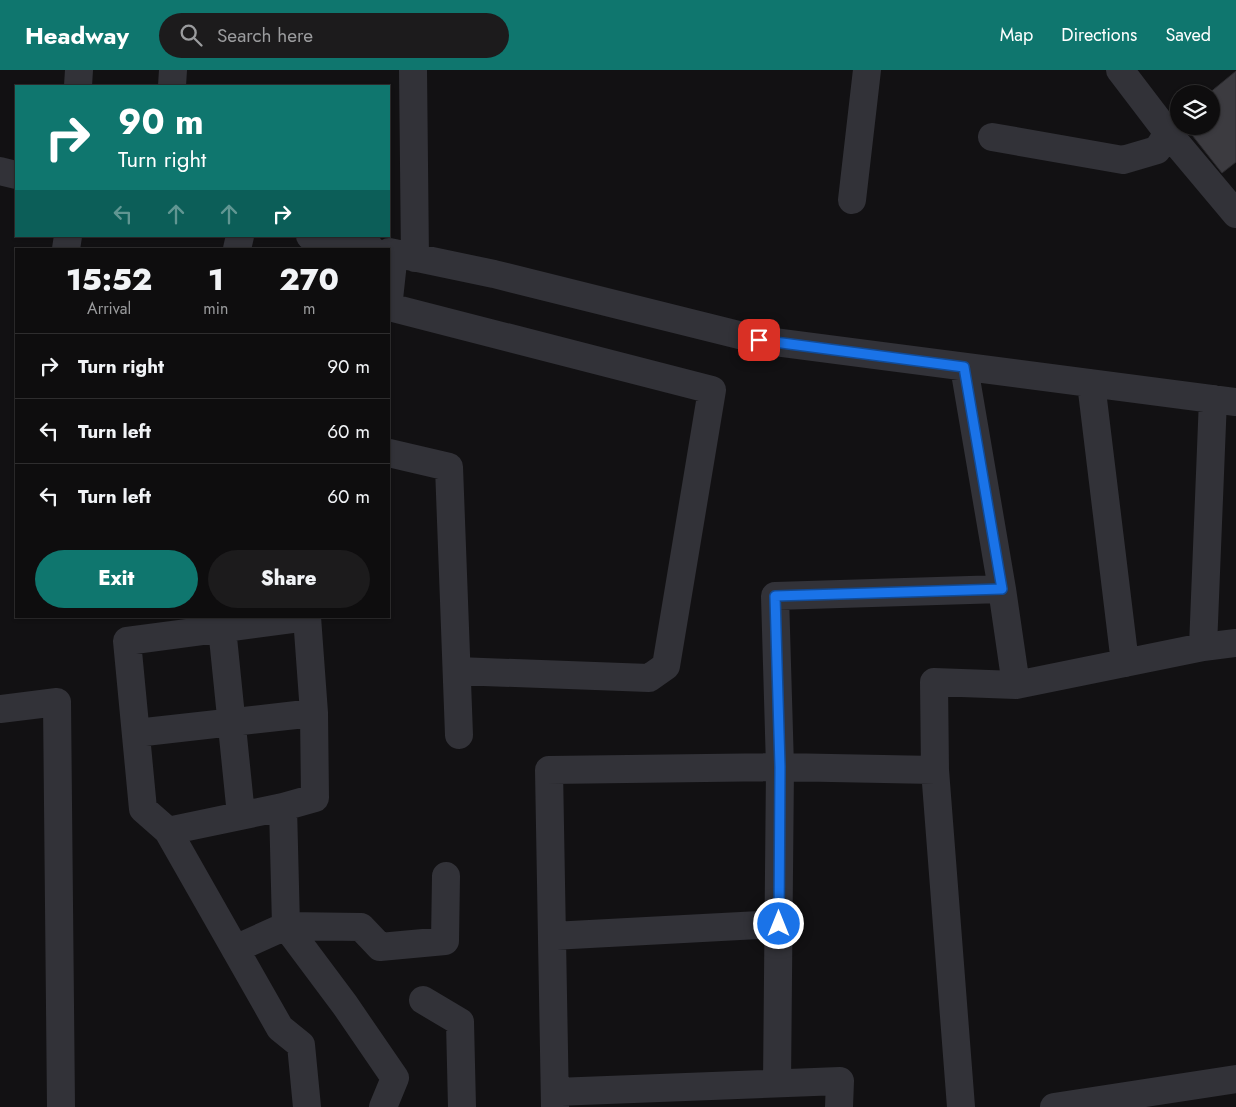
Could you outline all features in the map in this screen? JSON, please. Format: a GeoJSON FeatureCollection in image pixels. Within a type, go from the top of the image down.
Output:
{"type":"FeatureCollection","features":[{"type":"Feature","properties":{"kind":"street"},"geometry":{"type":"LineString","coordinates":[[78,85],[79,70]]}},
{"type":"Feature","properties":{"kind":"street"},"geometry":{"type":"LineString","coordinates":[[172,85],[173,70]]}},
{"type":"Feature","properties":{"kind":"street"},"geometry":{"type":"LineString","coordinates":[[390,284],[413,70]]}},
{"type":"Feature","properties":{"kind":"street"},"geometry":{"type":"LineString","coordinates":[[852,200],[867,70]]}},
{"type":"Feature","properties":{"kind":"street"},"geometry":{"type":"LineString","coordinates":[[1120,70],[1168,132],[1236,214]]}},
{"type":"Feature","properties":{"kind":"street"},"geometry":{"type":"LineString","coordinates":[[992,137],[1124,160],[1157,150],[1168,132]]}},
{"type":"Feature","properties":{"kind":"street"},"geometry":{"type":"LineString","coordinates":[[0,171],[15,175]]}},
{"type":"Feature","properties":{"kind":"street"},"geometry":{"type":"LineString","coordinates":[[315,237],[368,248]]}},
{"type":"Feature","properties":{"kind":"street"},"geometry":{"type":"LineString","coordinates":[[392,253],[494,274],[759,340],[1225,400],[1203,647]]}},
{"type":"Feature","properties":{"kind":"street"},"geometry":{"type":"LineString","coordinates":[[390,307],[712,390],[666,666],[649,678],[456,671]]}},
{"type":"Feature","properties":{"kind":"street"},"geometry":{"type":"LineString","coordinates":[[964,367],[1002,589],[1016,685]]}},
{"type":"Feature","properties":{"kind":"street"},"geometry":{"type":"LineString","coordinates":[[1091,383],[1125,663]]}},
{"type":"Feature","properties":{"kind":"street"},"geometry":{"type":"LineString","coordinates":[[390,454],[449,467],[459,735]]}},
{"type":"Feature","properties":{"kind":"street"},"geometry":{"type":"LineString","coordinates":[[777,1083],[780,767],[775,596],[1002,589]]}},
{"type":"Feature","properties":{"kind":"street"},"geometry":{"type":"LineString","coordinates":[[299,618],[128,641],[144,809],[168,830],[280,1028],[317,1059],[322,1107]]}},
{"type":"Feature","properties":{"kind":"street"},"geometry":{"type":"LineString","coordinates":[[168,830],[282,807],[315,798],[314,713],[307,618]]}},
{"type":"Feature","properties":{"kind":"street"},"geometry":{"type":"LineString","coordinates":[[222,628],[242,815]]}},
{"type":"Feature","properties":{"kind":"street"},"geometry":{"type":"LineString","coordinates":[[960,1107],[935,770],[934,682],[1016,685],[1203,647],[1236,643]]}},
{"type":"Feature","properties":{"kind":"street"},"geometry":{"type":"LineString","coordinates":[[0,709],[57,702],[61,1107]]}},
{"type":"Feature","properties":{"kind":"street"},"geometry":{"type":"LineString","coordinates":[[136,733],[314,713]]}},
{"type":"Feature","properties":{"kind":"street"},"geometry":{"type":"LineString","coordinates":[[839,1107],[840,1081],[777,1083],[555,1099],[549,770],[780,767],[935,770]]}},
{"type":"Feature","properties":{"kind":"street"},"geometry":{"type":"LineString","coordinates":[[282,807],[286,926],[396,1078],[383,1107]]}},
{"type":"Feature","properties":{"kind":"street"},"geometry":{"type":"LineString","coordinates":[[235,949],[286,926],[361,927],[380,947],[445,941],[446,876]]}},
{"type":"Feature","properties":{"kind":"street"},"geometry":{"type":"LineString","coordinates":[[552,936],[779,924]]}},
{"type":"Feature","properties":{"kind":"street"},"geometry":{"type":"LineString","coordinates":[[422,1000],[460,1022],[458,1104]]}},
{"type":"Feature","properties":{"kind":"street"},"geometry":{"type":"LineString","coordinates":[[301,1045],[307,1107]]}},
{"type":"Feature","properties":{"kind":"street"},"geometry":{"type":"LineString","coordinates":[[1054,1107],[1146,1100],[1236,1080]]}},
{"type":"Feature","properties":{"kind":"building"},"geometry":{"type":"Polygon","coordinates":[[[1236,71],[1236,162],[1222,173],[1192,135],[1220,135],[1219,85],[1236,71]]]}},
{"type":"Feature","properties":{"kind":"route"},"geometry":{"type":"LineString","coordinates":[[759,340],[964,367],[1002,589],[775,596],[780,767],[779,924]]}}]}
